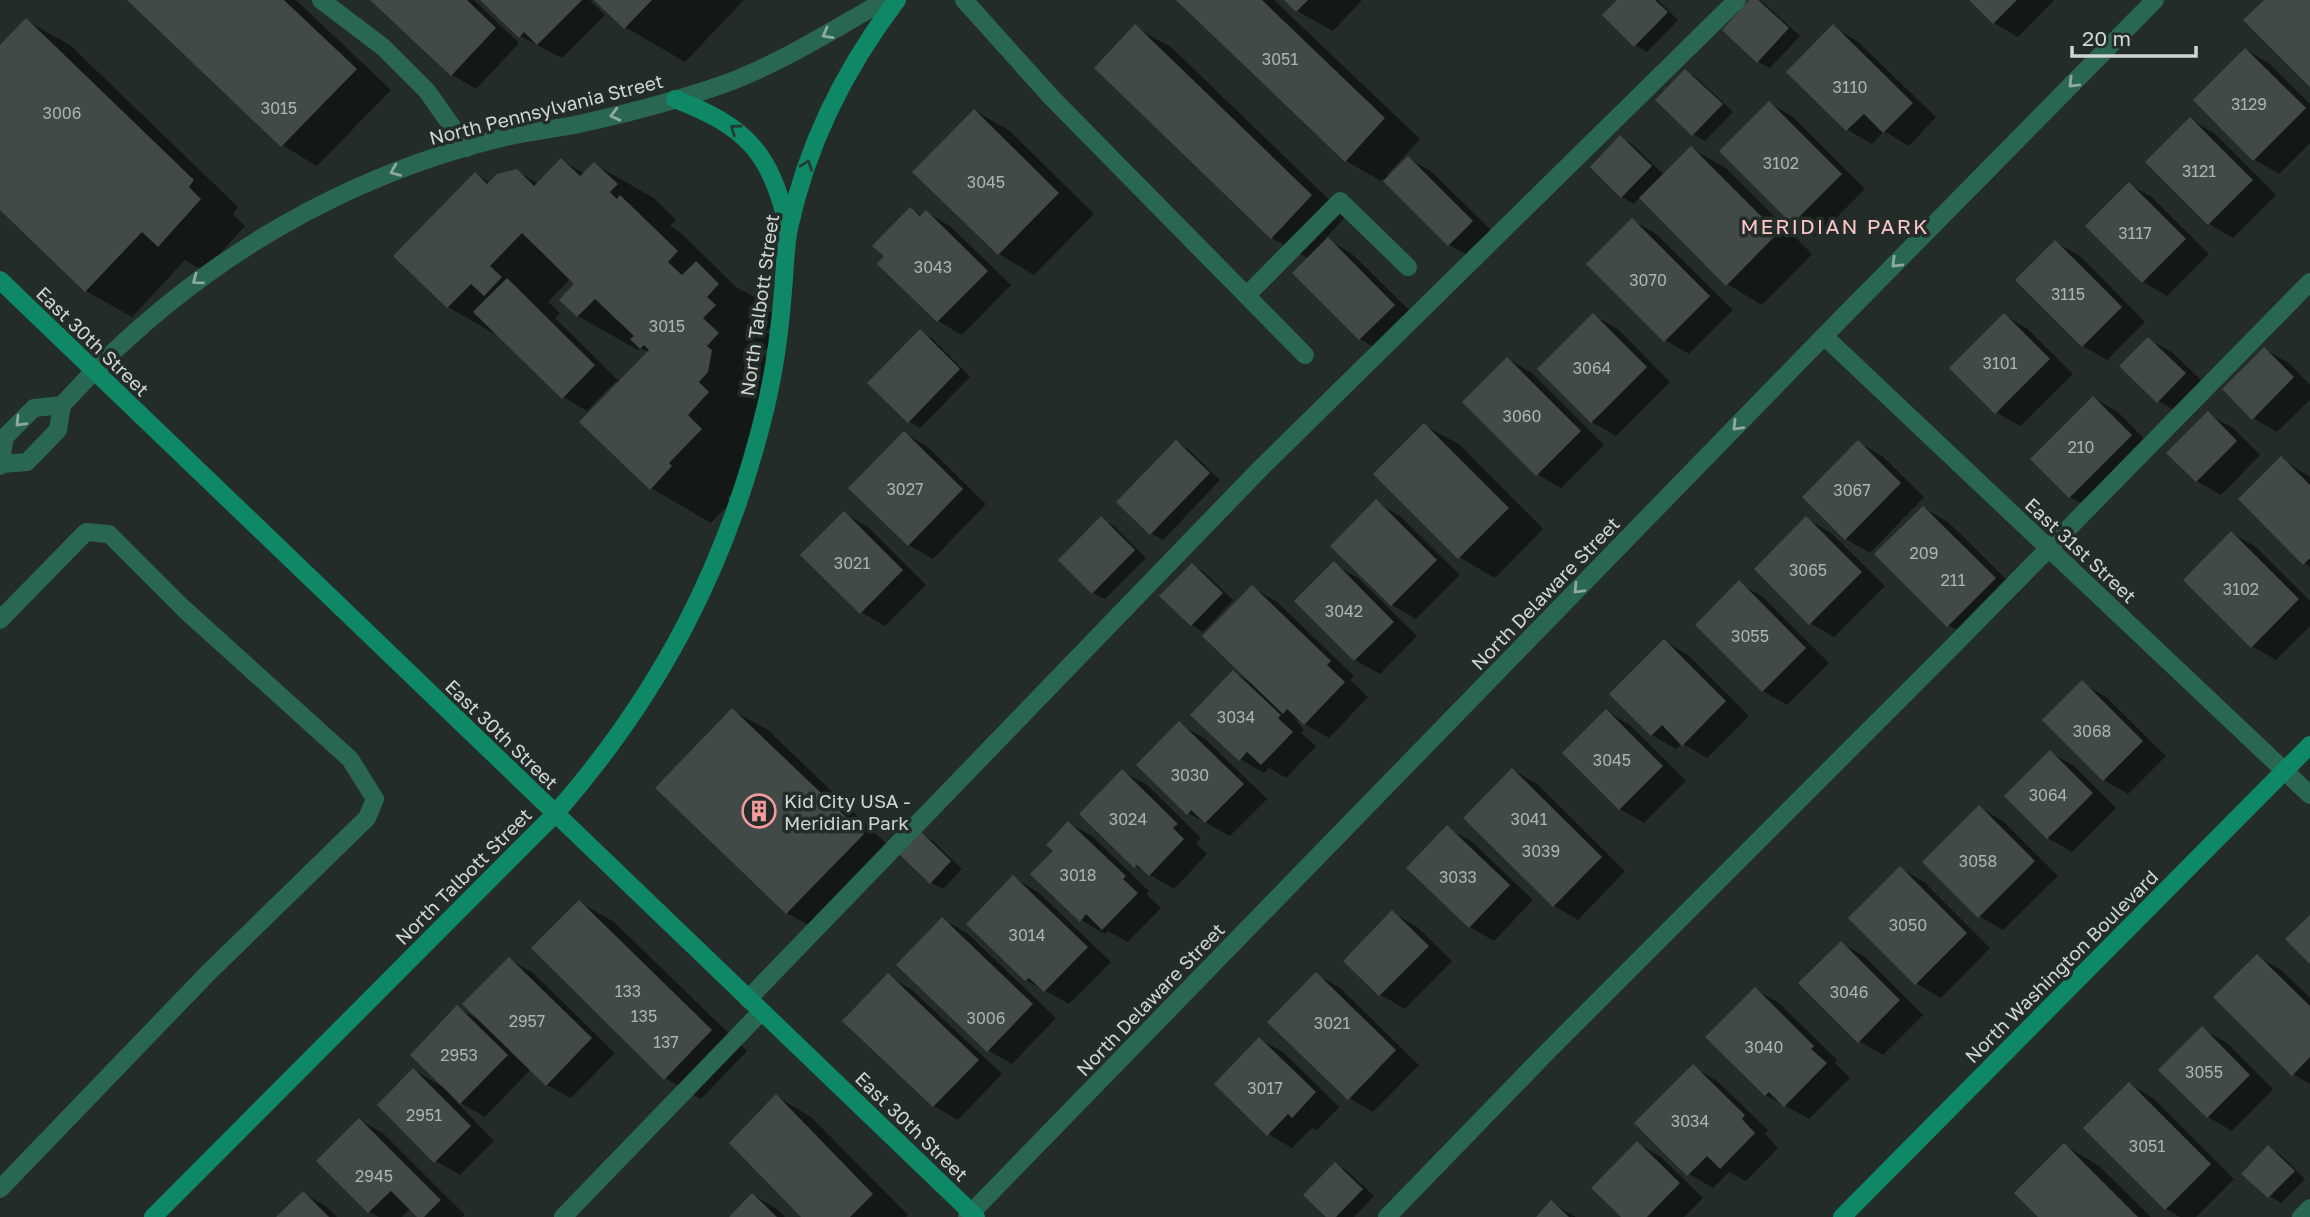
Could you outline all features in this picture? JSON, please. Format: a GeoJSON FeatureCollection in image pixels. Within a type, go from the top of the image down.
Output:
{"type":"FeatureCollection","features":[{"type":"Feature","properties":{"kind":"street"},"geometry":{"type":"LineString","coordinates":[[321,0],[383,47],[418,82],[467,148]]}},
{"type":"Feature","properties":{"kind":"street","name":"North Pennsylvania Street"},"geometry":{"type":"LineString","coordinates":[[62,405],[34,408],[5,437],[1,465],[27,461],[58,430],[62,405],[94,371],[173,298],[247,245],[331,199],[414,164],[467,148],[501,138],[578,124],[675,99],[727,82],[777,62],[886,0]]}},
{"type":"Feature","properties":{"kind":"street","name":"North Talbott Street"},"geometry":{"type":"LineString","coordinates":[[153,1217],[555,814],[593,769],[649,690],[696,606],[741,498],[766,404],[781,309],[789,230],[815,142],[833,103],[875,29],[897,0]]}},
{"type":"Feature","properties":{"kind":"street"},"geometry":{"type":"LineString","coordinates":[[964,0],[1052,98],[1305,355]]}},
{"type":"Feature","properties":{"kind":"street"},"geometry":{"type":"LineString","coordinates":[[748,999],[1258,471],[1737,0]]}},
{"type":"Feature","properties":{"kind":"street","name":"North Delaware Street"},"geometry":{"type":"LineString","coordinates":[[972,1215],[1824,336],[2155,0]]}},
{"type":"Feature","properties":{"kind":"street"},"geometry":{"type":"LineString","coordinates":[[675,99],[703,110],[745,136],[763,158],[772,175],[789,230]]}},
{"type":"Feature","properties":{"kind":"street"},"geometry":{"type":"LineString","coordinates":[[1247,295],[1340,201],[1408,267]]}},
{"type":"Feature","properties":{"kind":"street","name":"East 30th Street"},"geometry":{"type":"LineString","coordinates":[[0,281],[972,1215]]}},
{"type":"Feature","properties":{"kind":"street"},"geometry":{"type":"LineString","coordinates":[[1387,1217],[1548,1051],[1944,656],[2310,282]]}},
{"type":"Feature","properties":{"kind":"street","name":"East 31st Street"},"geometry":{"type":"LineString","coordinates":[[1824,336],[2310,795]]}},
{"type":"Feature","properties":{"kind":"street"},"geometry":{"type":"LineString","coordinates":[[0,620],[86,532],[109,534],[183,608],[350,759],[375,799],[367,818],[208,973],[0,1189]]}},
{"type":"Feature","properties":{"kind":"street","name":"North Washington Boulevard"},"geometry":{"type":"LineString","coordinates":[[1842,1217],[2310,745]]}},
{"type":"Feature","properties":{"kind":"street"},"geometry":{"type":"LineString","coordinates":[[563,1217],[761,1012]]}},
{"type":"Feature","properties":{"kind":"street"},"geometry":{"type":"LineString","coordinates":[[2301,1217],[2310,1208]]}},
{"type":"Feature","properties":{"kind":"building"},"geometry":{"type":"Polygon","coordinates":[[[127,0],[284,0],[357,69],[281,147],[127,0]]]}},
{"type":"Feature","properties":{"kind":"building"},"geometry":{"type":"Polygon","coordinates":[[[370,0],[467,0],[496,28],[451,76],[370,0]]]}},
{"type":"Feature","properties":{"kind":"building"},"geometry":{"type":"Polygon","coordinates":[[[480,0],[582,0],[537,45],[524,32],[519,38],[480,0]]]}},
{"type":"Feature","properties":{"kind":"building"},"geometry":{"type":"Polygon","coordinates":[[[594,0],[652,0],[624,29],[594,0]]]}},
{"type":"Feature","properties":{"kind":"building"},"geometry":{"type":"Polygon","coordinates":[[[1176,0],[1262,0],[1385,118],[1345,162],[1176,0]]]}},
{"type":"Feature","properties":{"kind":"building"},"geometry":{"type":"Polygon","coordinates":[[[1284,0],[1308,0],[1296,12],[1284,0]]]}},
{"type":"Feature","properties":{"kind":"building"},"geometry":{"type":"Polygon","coordinates":[[[1617,0],[1655,0],[1668,12],[1634,47],[1602,15],[1617,0]]]}},
{"type":"Feature","properties":{"kind":"building"},"geometry":{"type":"Polygon","coordinates":[[[1749,0],[1758,0],[1789,28],[1757,63],[1722,30],[1749,0]]]}},
{"type":"Feature","properties":{"kind":"building"},"geometry":{"type":"Polygon","coordinates":[[[1969,0],[2017,0],[1993,24],[1969,0]]]}},
{"type":"Feature","properties":{"kind":"building"},"geometry":{"type":"Polygon","coordinates":[[[2264,0],[2310,0],[2310,87],[2243,20],[2264,0]]]}},
{"type":"Feature","properties":{"kind":"building"},"geometry":{"type":"Polygon","coordinates":[[[26,18],[194,180],[189,187],[201,199],[158,247],[142,232],[85,292],[0,210],[0,45],[26,18]]]}},
{"type":"Feature","properties":{"kind":"building"},"geometry":{"type":"Polygon","coordinates":[[[1135,24],[1312,195],[1271,239],[1094,68],[1135,24]]]}},
{"type":"Feature","properties":{"kind":"building"},"geometry":{"type":"Polygon","coordinates":[[[1833,24],[1913,103],[1883,133],[1864,114],[1846,131],[1786,72],[1833,24]]]}},
{"type":"Feature","properties":{"kind":"building"},"geometry":{"type":"Polygon","coordinates":[[[2245,48],[2306,108],[2253,161],[2193,100],[2245,48]]]}},
{"type":"Feature","properties":{"kind":"building"},"geometry":{"type":"Polygon","coordinates":[[[1685,69],[1723,104],[1692,136],[1655,100],[1685,69]]]}},
{"type":"Feature","properties":{"kind":"building"},"geometry":{"type":"Polygon","coordinates":[[[1769,101],[1842,174],[1792,224],[1719,151],[1769,101]]]}},
{"type":"Feature","properties":{"kind":"building"},"geometry":{"type":"Polygon","coordinates":[[[974,109],[1059,193],[998,255],[912,172],[974,109]]]}},
{"type":"Feature","properties":{"kind":"building"},"geometry":{"type":"Polygon","coordinates":[[[2190,117],[2253,180],[2208,225],[2145,162],[2190,117]]]}},
{"type":"Feature","properties":{"kind":"building"},"geometry":{"type":"Polygon","coordinates":[[[1620,135],[1652,166],[1621,198],[1590,167],[1620,135]]]}},
{"type":"Feature","properties":{"kind":"building"},"geometry":{"type":"Polygon","coordinates":[[[1691,146],[1778,233],[1726,286],[1639,198],[1691,146]]]}},
{"type":"Feature","properties":{"kind":"building"},"geometry":{"type":"Polygon","coordinates":[[[1408,156],[1473,221],[1448,246],[1383,181],[1408,156]]]}},
{"type":"Feature","properties":{"kind":"building"},"geometry":{"type":"Polygon","coordinates":[[[561,158],[580,176],[594,162],[618,184],[610,192],[617,199],[620,195],[678,251],[668,262],[682,275],[696,261],[719,284],[707,297],[716,305],[703,318],[719,333],[707,346],[712,350],[708,372],[699,382],[709,392],[688,415],[702,429],[669,463],[672,466],[650,490],[579,422],[649,350],[644,345],[640,349],[630,339],[634,336],[595,299],[577,317],[559,300],[574,284],[522,233],[490,266],[502,277],[484,296],[471,284],[447,308],[393,256],[475,172],[487,184],[497,174],[517,169],[534,186],[561,158]]]}},
{"type":"Feature","properties":{"kind":"building"},"geometry":{"type":"Polygon","coordinates":[[[2129,182],[2186,239],[2142,283],[2085,226],[2129,182]]]}},
{"type":"Feature","properties":{"kind":"building"},"geometry":{"type":"Polygon","coordinates":[[[910,207],[920,216],[926,210],[988,271],[937,322],[877,264],[884,256],[872,246],[910,207]]]}},
{"type":"Feature","properties":{"kind":"building"},"geometry":{"type":"Polygon","coordinates":[[[1632,218],[1710,296],[1664,342],[1586,264],[1632,218]]]}},
{"type":"Feature","properties":{"kind":"building"},"geometry":{"type":"Polygon","coordinates":[[[1328,237],[1395,305],[1359,340],[1292,273],[1328,237]]]}},
{"type":"Feature","properties":{"kind":"building"},"geometry":{"type":"Polygon","coordinates":[[[2055,240],[2122,307],[2082,347],[2015,280],[2055,240]]]}},
{"type":"Feature","properties":{"kind":"building"},"geometry":{"type":"Polygon","coordinates":[[[507,278],[595,365],[562,399],[473,312],[507,278]]]}},
{"type":"Feature","properties":{"kind":"building"},"geometry":{"type":"Polygon","coordinates":[[[1593,313],[1647,367],[1591,423],[1537,369],[1593,313]]]}},
{"type":"Feature","properties":{"kind":"building"},"geometry":{"type":"Polygon","coordinates":[[[2004,313],[2050,359],[1995,414],[1949,368],[2004,313]]]}},
{"type":"Feature","properties":{"kind":"building"},"geometry":{"type":"Polygon","coordinates":[[[920,329],[960,369],[908,423],[867,383],[920,329]]]}},
{"type":"Feature","properties":{"kind":"building"},"geometry":{"type":"Polygon","coordinates":[[[2148,337],[2186,373],[2157,403],[2119,366],[2148,337]]]}},
{"type":"Feature","properties":{"kind":"building"},"geometry":{"type":"Polygon","coordinates":[[[2264,347],[2294,377],[2252,420],[2222,389],[2264,347]]]}},
{"type":"Feature","properties":{"kind":"building"},"geometry":{"type":"Polygon","coordinates":[[[1507,357],[1581,431],[1536,476],[1462,402],[1507,357]]]}},
{"type":"Feature","properties":{"kind":"building"},"geometry":{"type":"Polygon","coordinates":[[[2093,396],[2132,435],[2069,498],[2030,459],[2093,396]]]}},
{"type":"Feature","properties":{"kind":"building"},"geometry":{"type":"Polygon","coordinates":[[[2208,411],[2237,441],[2196,482],[2166,453],[2208,411]]]}},
{"type":"Feature","properties":{"kind":"building"},"geometry":{"type":"Polygon","coordinates":[[[1424,423],[1509,508],[1458,559],[1373,474],[1424,423]]]}},
{"type":"Feature","properties":{"kind":"building"},"geometry":{"type":"Polygon","coordinates":[[[904,431],[963,489],[908,546],[848,488],[904,431]]]}},
{"type":"Feature","properties":{"kind":"building"},"geometry":{"type":"Polygon","coordinates":[[[1176,440],[1210,473],[1150,535],[1116,502],[1176,440]]]}},
{"type":"Feature","properties":{"kind":"building"},"geometry":{"type":"Polygon","coordinates":[[[1858,440],[1901,483],[1845,540],[1802,497],[1858,440]]]}},
{"type":"Feature","properties":{"kind":"building"},"geometry":{"type":"Polygon","coordinates":[[[2281,456],[2310,485],[2310,558],[2303,565],[2238,499],[2281,456]]]}},
{"type":"Feature","properties":{"kind":"building"},"geometry":{"type":"Polygon","coordinates":[[[1376,499],[1437,560],[1391,606],[1330,546],[1376,499]]]}},
{"type":"Feature","properties":{"kind":"building"},"geometry":{"type":"Polygon","coordinates":[[[1923,506],[1996,578],[1947,627],[1874,554],[1923,506]]]}},
{"type":"Feature","properties":{"kind":"building"},"geometry":{"type":"Polygon","coordinates":[[[844,511],[903,570],[860,614],[800,555],[844,511]]]}},
{"type":"Feature","properties":{"kind":"building"},"geometry":{"type":"Polygon","coordinates":[[[1101,516],[1135,550],[1092,594],[1058,560],[1101,516]]]}},
{"type":"Feature","properties":{"kind":"building"},"geometry":{"type":"Polygon","coordinates":[[[1806,516],[1862,572],[1809,625],[1754,569],[1806,516]]]}},
{"type":"Feature","properties":{"kind":"building"},"geometry":{"type":"Polygon","coordinates":[[[2231,531],[2299,599],[2251,648],[2183,580],[2231,531]]]}},
{"type":"Feature","properties":{"kind":"building"},"geometry":{"type":"Polygon","coordinates":[[[1334,561],[1394,622],[1354,661],[1294,601],[1334,561]]]}},
{"type":"Feature","properties":{"kind":"building"},"geometry":{"type":"Polygon","coordinates":[[[1192,563],[1223,593],[1191,626],[1159,596],[1192,563]]]}},
{"type":"Feature","properties":{"kind":"building"},"geometry":{"type":"Polygon","coordinates":[[[1739,580],[1806,648],[1762,692],[1695,625],[1739,580]]]}},
{"type":"Feature","properties":{"kind":"building"},"geometry":{"type":"Polygon","coordinates":[[[1252,585],[1331,661],[1327,665],[1345,682],[1304,725],[1287,709],[1283,714],[1202,636],[1252,585]]]}},
{"type":"Feature","properties":{"kind":"building"},"geometry":{"type":"Polygon","coordinates":[[[1664,639],[1726,701],[1682,746],[1662,725],[1651,736],[1609,694],[1664,639]]]}},
{"type":"Feature","properties":{"kind":"building"},"geometry":{"type":"Polygon","coordinates":[[[1233,670],[1281,715],[1278,718],[1293,732],[1261,765],[1247,752],[1239,761],[1190,715],[1233,670]]]}},
{"type":"Feature","properties":{"kind":"building"},"geometry":{"type":"Polygon","coordinates":[[[2082,680],[2143,741],[2103,781],[2042,720],[2082,680]]]}},
{"type":"Feature","properties":{"kind":"building","name":"Kid City USA - Meridian Park"},"geometry":{"type":"Polygon","coordinates":[[[732,708],[864,834],[786,914],[655,788],[732,708]]]}},
{"type":"Feature","properties":{"kind":"building"},"geometry":{"type":"Polygon","coordinates":[[[1606,709],[1663,766],[1619,810],[1562,753],[1606,709]]]}},
{"type":"Feature","properties":{"kind":"building"},"geometry":{"type":"Polygon","coordinates":[[[1179,721],[1244,784],[1205,823],[1191,810],[1187,815],[1136,765],[1179,721]]]}},
{"type":"Feature","properties":{"kind":"building"},"geometry":{"type":"Polygon","coordinates":[[[2050,750],[2093,793],[2047,839],[2004,796],[2050,750]]]}},
{"type":"Feature","properties":{"kind":"building"},"geometry":{"type":"Polygon","coordinates":[[[1512,768],[1602,857],[1553,907],[1463,818],[1512,768]]]}},
{"type":"Feature","properties":{"kind":"building"},"geometry":{"type":"Polygon","coordinates":[[[1122,769],[1178,824],[1173,828],[1184,839],[1149,876],[1137,865],[1134,868],[1079,814],[1122,769]]]}},
{"type":"Feature","properties":{"kind":"building"},"geometry":{"type":"Polygon","coordinates":[[[1979,805],[2035,861],[1978,918],[1922,862],[1979,805]]]}},
{"type":"Feature","properties":{"kind":"building"},"geometry":{"type":"Polygon","coordinates":[[[1068,821],[1126,876],[1123,879],[1138,893],[1102,930],[1086,914],[1080,922],[1030,874],[1053,851],[1046,845],[1068,821]]]}},
{"type":"Feature","properties":{"kind":"building"},"geometry":{"type":"Polygon","coordinates":[[[1447,825],[1510,885],[1469,928],[1406,868],[1447,825]]]}},
{"type":"Feature","properties":{"kind":"building"},"geometry":{"type":"Polygon","coordinates":[[[921,832],[951,861],[930,884],[899,854],[921,832]]]}},
{"type":"Feature","properties":{"kind":"building"},"geometry":{"type":"Polygon","coordinates":[[[1900,866],[1967,933],[1915,985],[1848,918],[1900,866]]]}},
{"type":"Feature","properties":{"kind":"building"},"geometry":{"type":"Polygon","coordinates":[[[1013,875],[1088,947],[1044,992],[1029,978],[1025,981],[966,924],[1013,875]]]}},
{"type":"Feature","properties":{"kind":"building"},"geometry":{"type":"Polygon","coordinates":[[[579,900],[712,1030],[664,1080],[531,948],[579,900]]]}},
{"type":"Feature","properties":{"kind":"building"},"geometry":{"type":"Polygon","coordinates":[[[1392,910],[1429,946],[1379,996],[1343,961],[1392,910]]]}},
{"type":"Feature","properties":{"kind":"building"},"geometry":{"type":"Polygon","coordinates":[[[2310,915],[2310,964],[2285,939],[2310,915]]]}},
{"type":"Feature","properties":{"kind":"building"},"geometry":{"type":"Polygon","coordinates":[[[942,917],[1033,1004],[987,1052],[896,965],[942,917]]]}},
{"type":"Feature","properties":{"kind":"building"},"geometry":{"type":"Polygon","coordinates":[[[1841,941],[1900,1000],[1858,1043],[1798,983],[1841,941]]]}},
{"type":"Feature","properties":{"kind":"building"},"geometry":{"type":"Polygon","coordinates":[[[2257,954],[2310,1006],[2310,1057],[2292,1076],[2213,997],[2257,954]]]}},
{"type":"Feature","properties":{"kind":"building"},"geometry":{"type":"Polygon","coordinates":[[[509,957],[592,1038],[546,1086],[462,1004],[509,957]]]}},
{"type":"Feature","properties":{"kind":"building"},"geometry":{"type":"Polygon","coordinates":[[[1316,972],[1396,1050],[1348,1100],[1267,1022],[1316,972]]]}},
{"type":"Feature","properties":{"kind":"building"},"geometry":{"type":"Polygon","coordinates":[[[888,973],[979,1060],[933,1107],[842,1021],[888,973]]]}},
{"type":"Feature","properties":{"kind":"building"},"geometry":{"type":"Polygon","coordinates":[[[1755,987],[1814,1046],[1811,1049],[1827,1063],[1784,1107],[1769,1092],[1765,1096],[1705,1037],[1755,987]]]}},
{"type":"Feature","properties":{"kind":"building"},"geometry":{"type":"Polygon","coordinates":[[[457,1005],[508,1055],[460,1104],[410,1055],[457,1005]]]}},
{"type":"Feature","properties":{"kind":"building"},"geometry":{"type":"Polygon","coordinates":[[[2202,1026],[2250,1075],[2207,1118],[2158,1070],[2202,1026]]]}},
{"type":"Feature","properties":{"kind":"building"},"geometry":{"type":"Polygon","coordinates":[[[1259,1037],[1316,1092],[1292,1118],[1288,1114],[1267,1136],[1214,1084],[1259,1037]]]}},
{"type":"Feature","properties":{"kind":"building"},"geometry":{"type":"Polygon","coordinates":[[[1693,1064],[1745,1115],[1742,1119],[1755,1133],[1720,1169],[1707,1156],[1687,1176],[1634,1123],[1693,1064]]]}},
{"type":"Feature","properties":{"kind":"building"},"geometry":{"type":"Polygon","coordinates":[[[413,1068],[471,1126],[434,1163],[377,1105],[413,1068]]]}},
{"type":"Feature","properties":{"kind":"building"},"geometry":{"type":"Polygon","coordinates":[[[2129,1082],[2211,1164],[2165,1210],[2083,1128],[2129,1082]]]}},
{"type":"Feature","properties":{"kind":"building"},"geometry":{"type":"Polygon","coordinates":[[[776,1094],[873,1194],[850,1217],[801,1217],[729,1143],[776,1094]]]}},
{"type":"Feature","properties":{"kind":"building"},"geometry":{"type":"Polygon","coordinates":[[[359,1118],[441,1200],[424,1217],[417,1217],[391,1191],[368,1213],[316,1161],[359,1118]]]}},
{"type":"Feature","properties":{"kind":"building"},"geometry":{"type":"Polygon","coordinates":[[[1637,1141],[1680,1183],[1647,1217],[1621,1217],[1591,1188],[1637,1141]]]}},
{"type":"Feature","properties":{"kind":"building"},"geometry":{"type":"Polygon","coordinates":[[[2064,1143],[2138,1217],[2038,1217],[2014,1193],[2064,1143]]]}},
{"type":"Feature","properties":{"kind":"building"},"geometry":{"type":"Polygon","coordinates":[[[2268,1145],[2295,1171],[2268,1198],[2241,1174],[2268,1145]]]}},
{"type":"Feature","properties":{"kind":"building"},"geometry":{"type":"Polygon","coordinates":[[[1335,1162],[1363,1189],[1336,1217],[1326,1217],[1303,1195],[1335,1162]]]}},
{"type":"Feature","properties":{"kind":"building"},"geometry":{"type":"Polygon","coordinates":[[[303,1191],[329,1217],[276,1217],[303,1191]]]}},
{"type":"Feature","properties":{"kind":"building"},"geometry":{"type":"Polygon","coordinates":[[[752,1193],[777,1217],[729,1217],[752,1193]]]}},
{"type":"Feature","properties":{"kind":"building"},"geometry":{"type":"Polygon","coordinates":[[[1551,1200],[1569,1217],[1536,1217],[1551,1200]]]}},
{"type":"Feature","properties":{"kind":"place","name":"Kid City USA - Meridian Park"},"geometry":{"type":"Point","coordinates":[759,811]}},
{"type":"Feature","properties":{"kind":"district","name":"MERIDIAN PARK"},"geometry":{"type":"Point","coordinates":[1835,226]}}]}
